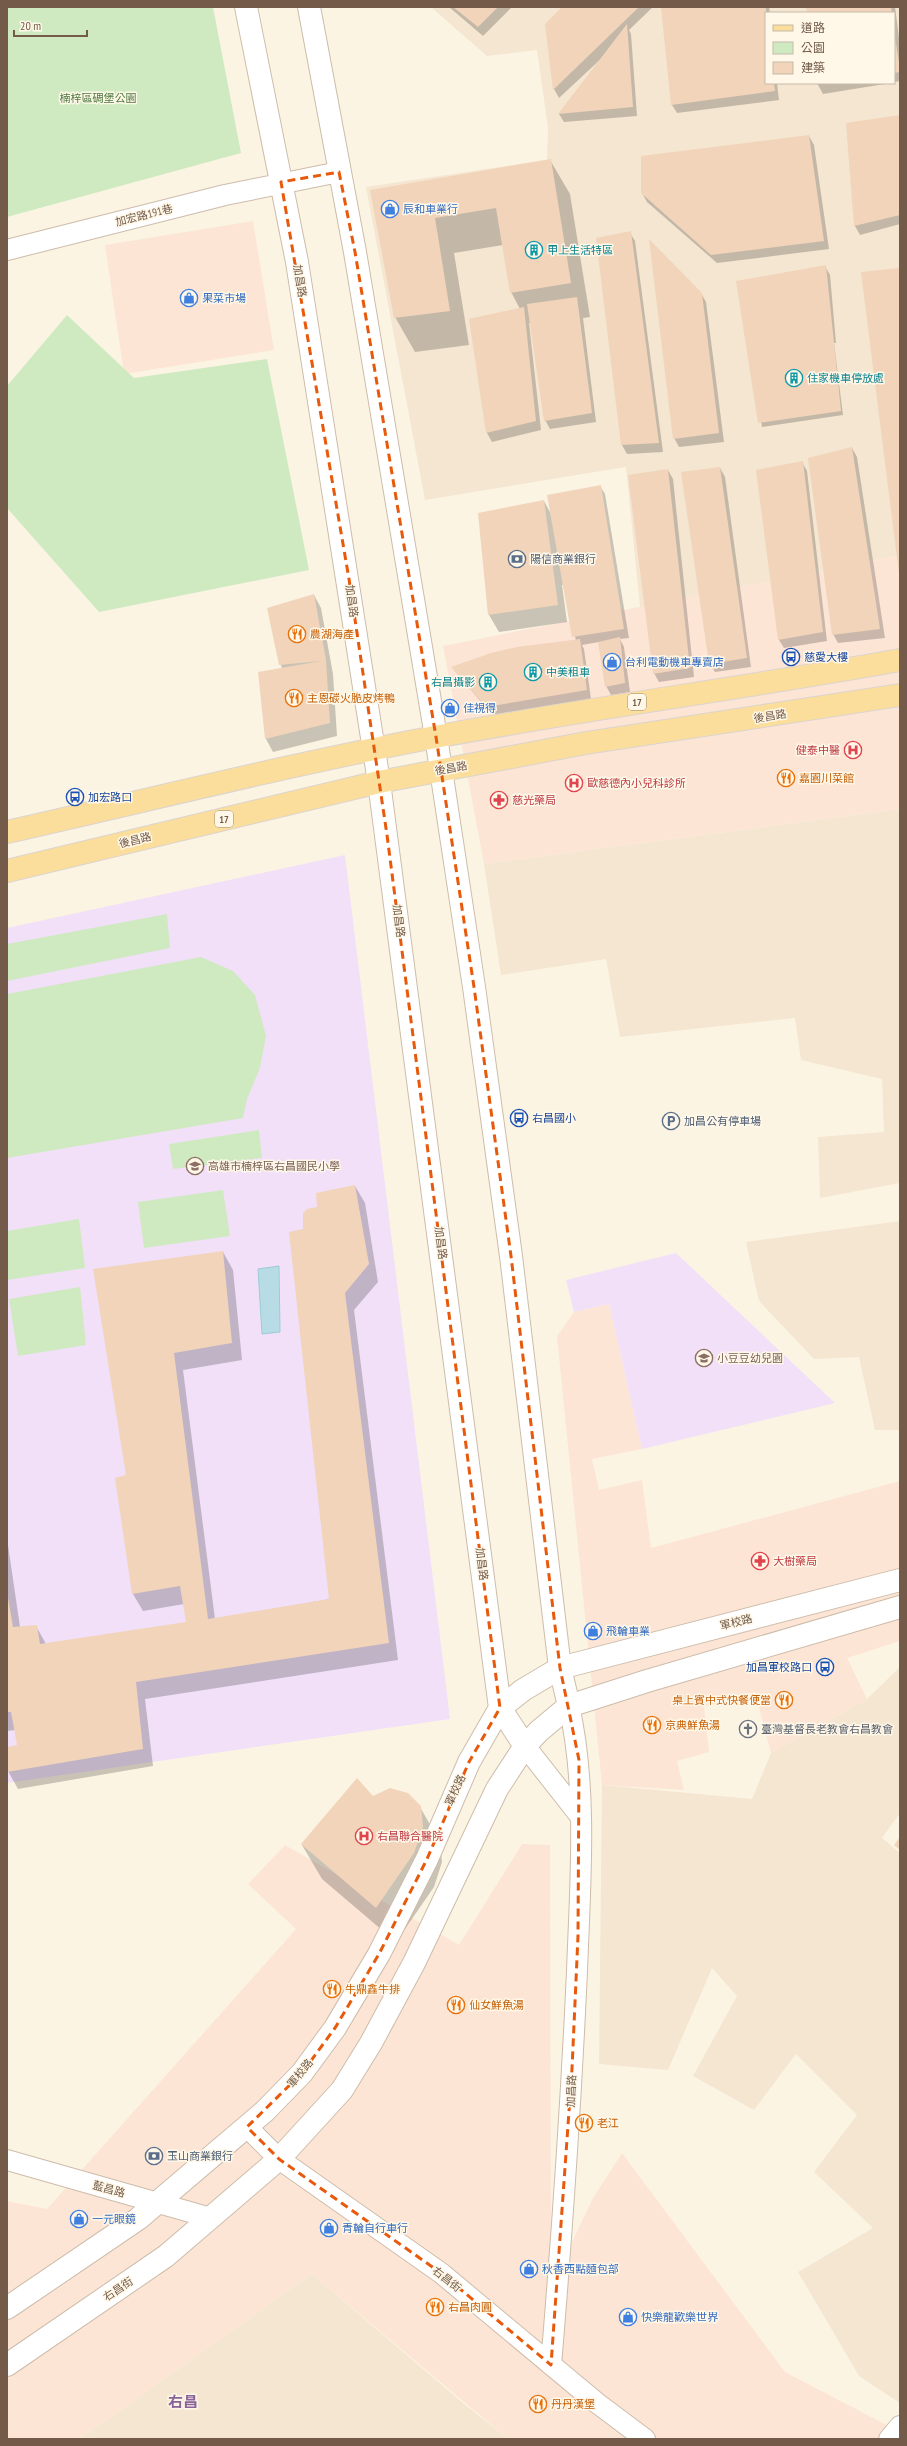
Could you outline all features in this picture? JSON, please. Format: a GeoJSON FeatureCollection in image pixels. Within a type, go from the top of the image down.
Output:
{"type":"FeatureCollection","features":[{"type":"Feature","properties":{"kind":"main road","name":"17"},"geometry":{"type":"LineString","coordinates":[[7,832],[374,749],[436,737],[640,701],[900,660]]}},
{"type":"Feature","properties":{"kind":"main road","name":"後昌路"},"geometry":{"type":"LineString","coordinates":[[7,871],[379,782],[586,743],[900,695]]}},
{"type":"Feature","properties":{"kind":"street","name":"加昌路"},"geometry":{"type":"LineString","coordinates":[[246,7],[299,278],[379,782],[500,1708],[525,1746],[580,1816]]}},
{"type":"Feature","properties":{"kind":"street","name":"加昌路"},"geometry":{"type":"LineString","coordinates":[[309,7],[339,172],[356,252],[436,737],[474,988],[509,1241],[560,1668],[579,1760],[580,1816],[578,1936],[572,2069],[564,2211],[551,2365]]}},
{"type":"Feature","properties":{"kind":"street","name":"加宏路191巷"},"geometry":{"type":"LineString","coordinates":[[7,250],[281,182],[339,172]]}},
{"type":"Feature","properties":{"kind":"street","name":"軍校路"},"geometry":{"type":"LineString","coordinates":[[157,2203],[247,2127],[302,2073],[335,2028],[379,1954],[427,1859],[469,1762],[500,1708],[523,1690],[560,1668],[900,1580]]}},
{"type":"Feature","properties":{"kind":"street"},"geometry":{"type":"LineString","coordinates":[[279,2159],[342,2090],[371,2043],[414,1963],[497,1789],[525,1746],[569,1706],[655,1678],[900,1607]]}},
{"type":"Feature","properties":{"kind":"street","name":"右昌街"},"geometry":{"type":"LineString","coordinates":[[247,2127],[279,2159],[441,2273],[551,2365],[645,2439]]}},
{"type":"Feature","properties":{"kind":"street","name":"右昌街"},"geometry":{"type":"LineString","coordinates":[[7,2365],[166,2256],[279,2159]]}},
{"type":"Feature","properties":{"kind":"street","name":"藍昌路"},"geometry":{"type":"LineString","coordinates":[[7,2160],[211,2218]]}},
{"type":"Feature","properties":{"kind":"street"},"geometry":{"type":"LineString","coordinates":[[7,2308],[131,2225],[157,2203]]}},
{"type":"Feature","properties":{"kind":"street"},"geometry":{"type":"LineString","coordinates":[[889,2439],[900,2426]]}},
{"type":"Feature","properties":{"kind":"highlighted area"},"geometry":{"type":"Polygon","coordinates":[[[339,172],[355,252],[436,737],[474,987],[511,1256],[560,1668],[579,1760],[578,1936],[572,2069],[551,2365],[441,2273],[279,2159],[247,2127],[302,2073],[335,2028],[379,1954],[427,1859],[469,1762],[500,1708],[387,835],[349,579],[281,182],[339,172]]]}},
{"type":"Feature","properties":{"kind":"shaded area"},"geometry":{"type":"Polygon","coordinates":[[[431,7],[900,7],[900,555],[640,607],[626,467],[425,500],[366,187],[547,160],[548,128],[537,50],[487,56],[431,7]]]}},
{"type":"Feature","properties":{"kind":"shaded area","name":"果菜市場"},"geometry":{"type":"Polygon","coordinates":[[[253,221],[274,350],[124,374],[105,245],[253,221]]]}},
{"type":"Feature","properties":{"kind":"shaded area"},"geometry":{"type":"Polygon","coordinates":[[[900,555],[900,809],[484,864],[443,646],[900,555]]]}},
{"type":"Feature","properties":{"kind":"shaded area"},"geometry":{"type":"Polygon","coordinates":[[[900,809],[900,1183],[820,1198],[818,1137],[884,1132],[882,1079],[801,1060],[795,1018],[620,1037],[606,959],[501,975],[484,864],[900,809]]]}},
{"type":"Feature","properties":{"kind":"shaded area","name":"高雄市楠梓區右昌國民小學"},"geometry":{"type":"Polygon","coordinates":[[[345,855],[450,1719],[7,1783],[7,928],[345,855]]]}},
{"type":"Feature","properties":{"kind":"shaded area"},"geometry":{"type":"Polygon","coordinates":[[[900,1221],[900,1430],[875,1430],[859,1357],[814,1359],[759,1301],[746,1242],[900,1221]]]}},
{"type":"Feature","properties":{"kind":"shaded area","name":"小豆豆幼兒園"},"geometry":{"type":"Polygon","coordinates":[[[676,1253],[835,1403],[642,1449],[609,1304],[574,1312],[566,1280],[676,1253]]]}},
{"type":"Feature","properties":{"kind":"shaded area"},"geometry":{"type":"Polygon","coordinates":[[[609,1304],[642,1449],[592,1459],[599,1490],[642,1480],[651,1548],[900,1481],[900,1641],[847,1658],[867,1699],[771,1753],[755,1692],[704,1707],[709,1752],[677,1761],[684,1790],[602,1785],[557,1336],[574,1312],[609,1304]]]}},
{"type":"Feature","properties":{"kind":"shaded area"},"geometry":{"type":"Polygon","coordinates":[[[900,1667],[900,1813],[882,1838],[900,1853],[900,2403],[859,2376],[798,2272],[873,2228],[814,2172],[857,2115],[796,2054],[754,2110],[693,2076],[737,1996],[712,1968],[668,2070],[599,2064],[602,1785],[752,1799],[771,1753],[867,1699],[900,1667]]]}},
{"type":"Feature","properties":{"kind":"shaded area"},"geometry":{"type":"Polygon","coordinates":[[[522,1844],[550,1845],[551,2286],[593,2198],[622,2153],[785,2372],[900,2432],[900,2439],[508,2439],[312,2274],[80,2439],[7,2439],[7,2201],[47,2209],[296,1929],[248,1884],[285,1845],[459,1945],[522,1844]]]}},
{"type":"Feature","properties":{"kind":"shaded area"},"geometry":{"type":"Polygon","coordinates":[[[312,2274],[463,2403],[508,2439],[80,2439],[312,2274]]]}},
{"type":"Feature","properties":{"kind":"green space","name":"楠梓區碉堡公園"},"geometry":{"type":"Polygon","coordinates":[[[7,7],[213,7],[241,153],[7,217],[7,7]]]}},
{"type":"Feature","properties":{"kind":"green space"},"geometry":{"type":"Polygon","coordinates":[[[67,315],[134,378],[267,359],[309,570],[99,612],[7,508],[7,386],[67,315]]]}},
{"type":"Feature","properties":{"kind":"green space"},"geometry":{"type":"Polygon","coordinates":[[[167,914],[170,948],[7,981],[7,944],[167,914]]]}},
{"type":"Feature","properties":{"kind":"green space"},"geometry":{"type":"Polygon","coordinates":[[[201,957],[233,971],[255,995],[266,1036],[260,1068],[247,1099],[243,1118],[7,1158],[7,994],[201,957]]]}},
{"type":"Feature","properties":{"kind":"green space"},"geometry":{"type":"Polygon","coordinates":[[[259,1130],[262,1158],[173,1169],[169,1144],[259,1130]]]}},
{"type":"Feature","properties":{"kind":"green space"},"geometry":{"type":"Polygon","coordinates":[[[223,1190],[230,1236],[144,1248],[138,1202],[223,1190]]]}},
{"type":"Feature","properties":{"kind":"green space"},"geometry":{"type":"Polygon","coordinates":[[[79,1219],[85,1268],[7,1280],[7,1231],[79,1219]]]}},
{"type":"Feature","properties":{"kind":"green space"},"geometry":{"type":"Polygon","coordinates":[[[80,1287],[86,1345],[18,1356],[9,1299],[80,1287]]]}},
{"type":"Feature","properties":{"kind":"water"},"geometry":{"type":"Polygon","coordinates":[[[279,1266],[280,1332],[262,1334],[258,1269],[279,1266]]]}},
{"type":"Feature","properties":{"kind":"building"},"geometry":{"type":"Polygon","coordinates":[[[453,7],[498,7],[478,27],[453,7]]]}},
{"type":"Feature","properties":{"kind":"building"},"geometry":{"type":"Polygon","coordinates":[[[562,7],[639,7],[553,90],[545,24],[562,7]]]}},
{"type":"Feature","properties":{"kind":"building"},"geometry":{"type":"Polygon","coordinates":[[[661,7],[766,7],[765,84],[774,84],[775,91],[671,105],[661,7]]]}},
{"type":"Feature","properties":{"kind":"building"},"geometry":{"type":"Polygon","coordinates":[[[806,7],[891,7],[892,12],[807,12],[806,7]]]}},
{"type":"Feature","properties":{"kind":"building"},"geometry":{"type":"Polygon","coordinates":[[[627,24],[633,107],[558,114],[627,24]]]}},
{"type":"Feature","properties":{"kind":"building"},"geometry":{"type":"Polygon","coordinates":[[[895,38],[900,68],[900,72],[895,73],[895,38]]]}},
{"type":"Feature","properties":{"kind":"building"},"geometry":{"type":"Polygon","coordinates":[[[900,115],[900,215],[854,226],[846,123],[900,115]]]}},
{"type":"Feature","properties":{"kind":"building"},"geometry":{"type":"Polygon","coordinates":[[[809,135],[824,241],[711,255],[641,193],[641,156],[809,135]]]}},
{"type":"Feature","properties":{"kind":"building","name":"甲上生活特區"},"geometry":{"type":"Polygon","coordinates":[[[551,159],[571,283],[510,293],[496,208],[435,218],[450,311],[394,318],[370,190],[551,159]]]}},
{"type":"Feature","properties":{"kind":"building"},"geometry":{"type":"Polygon","coordinates":[[[631,231],[659,443],[621,445],[596,238],[631,231]]]}},
{"type":"Feature","properties":{"kind":"building"},"geometry":{"type":"Polygon","coordinates":[[[649,239],[702,293],[719,433],[673,439],[649,239]]]}},
{"type":"Feature","properties":{"kind":"building"},"geometry":{"type":"Polygon","coordinates":[[[826,265],[841,411],[758,423],[736,281],[826,265]]]}},
{"type":"Feature","properties":{"kind":"building"},"geometry":{"type":"Polygon","coordinates":[[[900,268],[900,574],[899,574],[861,272],[900,268]]]}},
{"type":"Feature","properties":{"kind":"building"},"geometry":{"type":"Polygon","coordinates":[[[577,297],[592,413],[544,421],[527,304],[577,297]]]}},
{"type":"Feature","properties":{"kind":"building"},"geometry":{"type":"Polygon","coordinates":[[[524,307],[536,421],[486,433],[469,319],[524,307]]]}},
{"type":"Feature","properties":{"kind":"building"},"geometry":{"type":"Polygon","coordinates":[[[852,447],[880,629],[832,635],[808,458],[852,447]]]}},
{"type":"Feature","properties":{"kind":"building"},"geometry":{"type":"Polygon","coordinates":[[[803,461],[823,632],[778,640],[756,470],[803,461]]]}},
{"type":"Feature","properties":{"kind":"building"},"geometry":{"type":"Polygon","coordinates":[[[720,467],[747,658],[709,664],[681,472],[720,467]]]}},
{"type":"Feature","properties":{"kind":"building"},"geometry":{"type":"Polygon","coordinates":[[[668,469],[690,668],[653,674],[628,475],[668,469]]]}},
{"type":"Feature","properties":{"kind":"building"},"geometry":{"type":"Polygon","coordinates":[[[601,485],[624,629],[572,637],[547,495],[601,485]]]}},
{"type":"Feature","properties":{"kind":"building","name":"陽信商業銀行"},"geometry":{"type":"Polygon","coordinates":[[[544,500],[558,605],[488,615],[478,513],[544,500]]]}},
{"type":"Feature","properties":{"kind":"building"},"geometry":{"type":"Polygon","coordinates":[[[314,594],[326,660],[330,723],[265,739],[258,672],[321,661],[279,665],[267,608],[314,594]]]}},
{"type":"Feature","properties":{"kind":"building","name":"台利電動機車專賣店"},"geometry":{"type":"Polygon","coordinates":[[[620,637],[625,683],[605,687],[598,642],[620,637]]]}},
{"type":"Feature","properties":{"kind":"building"},"geometry":{"type":"Polygon","coordinates":[[[580,639],[587,690],[486,707],[451,667],[491,653],[517,647],[580,639]]]}},
{"type":"Feature","properties":{"kind":"building"},"geometry":{"type":"Polygon","coordinates":[[[355,1185],[369,1264],[345,1293],[389,1643],[136,1682],[143,1749],[7,1772],[7,1747],[17,1745],[11,1712],[7,1712],[7,1592],[13,1627],[37,1625],[40,1644],[186,1622],[180,1586],[132,1594],[115,1478],[126,1475],[93,1269],[223,1251],[232,1343],[174,1353],[208,1619],[329,1599],[289,1232],[303,1229],[303,1213],[307,1209],[317,1207],[316,1193],[355,1185]]]}},
{"type":"Feature","properties":{"kind":"building","name":"右昌聯合醫院"},"geometry":{"type":"Polygon","coordinates":[[[357,1778],[373,1796],[390,1788],[408,1793],[421,1806],[423,1827],[414,1853],[376,1908],[301,1844],[357,1778]]]}},
{"type":"Feature","properties":{"kind":"building"},"geometry":{"type":"Polygon","coordinates":[[[900,1837],[900,1850],[894,1845],[900,1837]]]}},
{"type":"Feature","properties":{"kind":"place","name":"辰和車業行"},"geometry":{"type":"Point","coordinates":[390,209]}},
{"type":"Feature","properties":{"kind":"place","name":"甲上生活特區"},"geometry":{"type":"Point","coordinates":[534,250]}},
{"type":"Feature","properties":{"kind":"place","name":"果菜市場"},"geometry":{"type":"Point","coordinates":[189,298]}},
{"type":"Feature","properties":{"kind":"place","name":"住家機車停放處"},"geometry":{"type":"Point","coordinates":[794,378]}},
{"type":"Feature","properties":{"kind":"place","name":"陽信商業銀行"},"geometry":{"type":"Point","coordinates":[517,559]}},
{"type":"Feature","properties":{"kind":"place","name":"農湖海產"},"geometry":{"type":"Point","coordinates":[297,634]}},
{"type":"Feature","properties":{"kind":"place","name":"慈愛大樓"},"geometry":{"type":"Point","coordinates":[791,657]}},
{"type":"Feature","properties":{"kind":"place","name":"台利電動機車專賣店"},"geometry":{"type":"Point","coordinates":[612,662]}},
{"type":"Feature","properties":{"kind":"place","name":"中美租車"},"geometry":{"type":"Point","coordinates":[533,672]}},
{"type":"Feature","properties":{"kind":"place","name":"右昌攝影"},"geometry":{"type":"Point","coordinates":[488,682]}},
{"type":"Feature","properties":{"kind":"place","name":"主恩碳火脆皮烤鴨"},"geometry":{"type":"Point","coordinates":[294,698]}},
{"type":"Feature","properties":{"kind":"place","name":"佳視得"},"geometry":{"type":"Point","coordinates":[450,708]}},
{"type":"Feature","properties":{"kind":"place","name":"健泰中醫"},"geometry":{"type":"Point","coordinates":[853,750]}},
{"type":"Feature","properties":{"kind":"place","name":"嘉園川菜館"},"geometry":{"type":"Point","coordinates":[786,778]}},
{"type":"Feature","properties":{"kind":"place","name":"歐慈德內小兒科診所"},"geometry":{"type":"Point","coordinates":[574,783]}},
{"type":"Feature","properties":{"kind":"place","name":"加宏路口"},"geometry":{"type":"Point","coordinates":[75,797]}},
{"type":"Feature","properties":{"kind":"place","name":"慈光藥局"},"geometry":{"type":"Point","coordinates":[499,800]}},
{"type":"Feature","properties":{"kind":"place","name":"右昌國小"},"geometry":{"type":"Point","coordinates":[519,1118]}},
{"type":"Feature","properties":{"kind":"place","name":"加昌公有停車場"},"geometry":{"type":"Point","coordinates":[671,1121]}},
{"type":"Feature","properties":{"kind":"place","name":"高雄市楠梓區右昌國民小學"},"geometry":{"type":"Point","coordinates":[195,1166]}},
{"type":"Feature","properties":{"kind":"place","name":"小豆豆幼兒園"},"geometry":{"type":"Point","coordinates":[704,1358]}},
{"type":"Feature","properties":{"kind":"place","name":"大樹藥局"},"geometry":{"type":"Point","coordinates":[760,1561]}},
{"type":"Feature","properties":{"kind":"place","name":"飛輪車業"},"geometry":{"type":"Point","coordinates":[593,1631]}},
{"type":"Feature","properties":{"kind":"place","name":"加昌軍校路口"},"geometry":{"type":"Point","coordinates":[825,1667]}},
{"type":"Feature","properties":{"kind":"place","name":"桌上賓中式快餐便當"},"geometry":{"type":"Point","coordinates":[784,1700]}},
{"type":"Feature","properties":{"kind":"place","name":"京典鮮魚湯"},"geometry":{"type":"Point","coordinates":[652,1725]}},
{"type":"Feature","properties":{"kind":"place","name":"臺灣基督長老教會右昌教會"},"geometry":{"type":"Point","coordinates":[748,1729]}},
{"type":"Feature","properties":{"kind":"place","name":"右昌聯合醫院"},"geometry":{"type":"Point","coordinates":[364,1836]}},
{"type":"Feature","properties":{"kind":"place","name":"牛鼎鑫牛排"},"geometry":{"type":"Point","coordinates":[332,1989]}},
{"type":"Feature","properties":{"kind":"place","name":"仙女鮮魚湯"},"geometry":{"type":"Point","coordinates":[456,2005]}},
{"type":"Feature","properties":{"kind":"place","name":"老江"},"geometry":{"type":"Point","coordinates":[584,2123]}},
{"type":"Feature","properties":{"kind":"place","name":"玉山商業銀行"},"geometry":{"type":"Point","coordinates":[154,2156]}},
{"type":"Feature","properties":{"kind":"place","name":"一元眼鏡"},"geometry":{"type":"Point","coordinates":[79,2219]}},
{"type":"Feature","properties":{"kind":"place","name":"青輪自行車行"},"geometry":{"type":"Point","coordinates":[329,2228]}},
{"type":"Feature","properties":{"kind":"place","name":"秋香西點麵包部"},"geometry":{"type":"Point","coordinates":[529,2269]}},
{"type":"Feature","properties":{"kind":"place","name":"右昌肉圓"},"geometry":{"type":"Point","coordinates":[435,2307]}},
{"type":"Feature","properties":{"kind":"place","name":"快樂龍歡樂世界"},"geometry":{"type":"Point","coordinates":[628,2317]}},
{"type":"Feature","properties":{"kind":"place","name":"丹丹漢堡"},"geometry":{"type":"Point","coordinates":[538,2404]}},
{"type":"Feature","properties":{"kind":"district","name":"右昌"},"geometry":{"type":"Point","coordinates":[183,2402]}}]}
